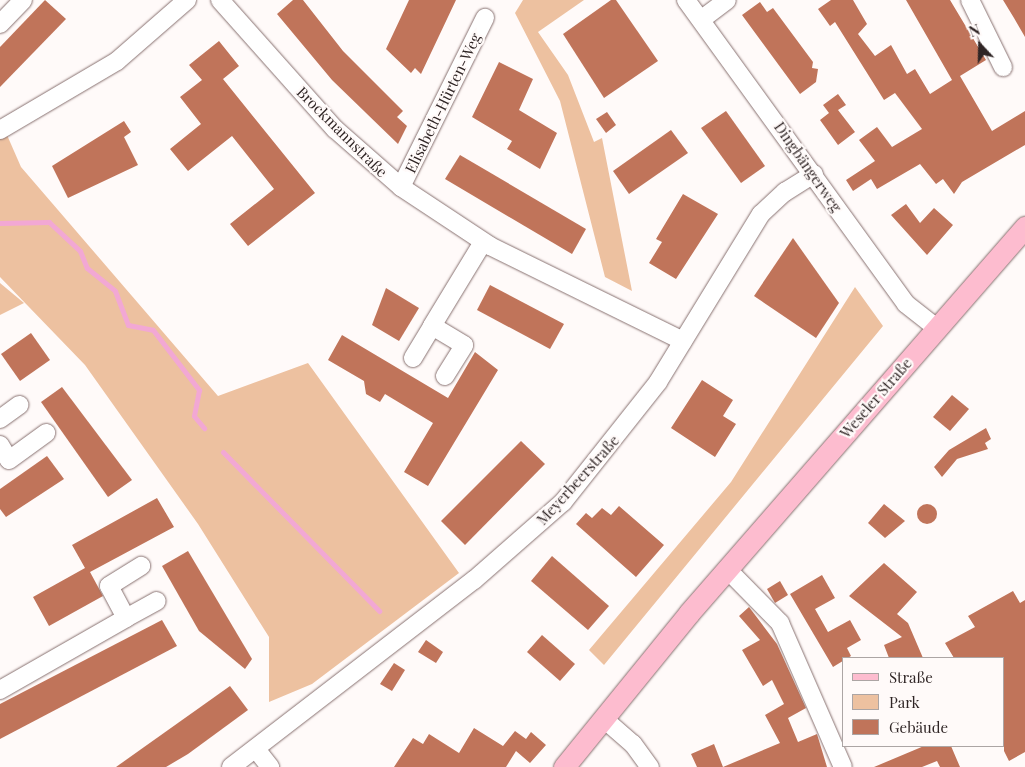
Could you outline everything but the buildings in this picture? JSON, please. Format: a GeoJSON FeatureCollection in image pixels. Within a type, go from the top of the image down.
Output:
{"type":"FeatureCollection","features":[{"type":"Feature","properties":{"kind":"main road","name":"Weseler Straße"},"geometry":{"type":"LineString","coordinates":[[564,767],[727,568],[1025,227]]}},
{"type":"Feature","properties":{"kind":"street"},"geometry":{"type":"LineString","coordinates":[[0,24],[23,0]]}},
{"type":"Feature","properties":{"kind":"street"},"geometry":{"type":"LineString","coordinates":[[0,130],[117,61],[187,0]]}},
{"type":"Feature","properties":{"kind":"street","name":"Brockmannstraße"},"geometry":{"type":"LineString","coordinates":[[220,0],[335,129],[401,187],[484,242],[683,341]]}},
{"type":"Feature","properties":{"kind":"street","name":"Dingbängerweg"},"geometry":{"type":"LineString","coordinates":[[686,0],[702,19],[906,304],[937,328]]}},
{"type":"Feature","properties":{"kind":"street"},"geometry":{"type":"LineString","coordinates":[[702,19],[727,0]]}},
{"type":"Feature","properties":{"kind":"street"},"geometry":{"type":"LineString","coordinates":[[970,0],[1003,67]]}},
{"type":"Feature","properties":{"kind":"street","name":"Elisabeth-Hürten-Weg"},"geometry":{"type":"LineString","coordinates":[[401,187],[486,18]]}},
{"type":"Feature","properties":{"kind":"street","name":"Meyerbeerstraße"},"geometry":{"type":"LineString","coordinates":[[231,767],[256,750],[532,531],[629,423],[683,341],[761,214],[814,174]]}},
{"type":"Feature","properties":{"kind":"street"},"geometry":{"type":"LineString","coordinates":[[413,358],[484,242]]}},
{"type":"Feature","properties":{"kind":"street"},"geometry":{"type":"LineString","coordinates":[[432,326],[464,345],[445,376]]}},
{"type":"Feature","properties":{"kind":"street"},"geometry":{"type":"LineString","coordinates":[[0,419],[20,405]]}},
{"type":"Feature","properties":{"kind":"street"},"geometry":{"type":"LineString","coordinates":[[3,457],[46,433]]}},
{"type":"Feature","properties":{"kind":"street"},"geometry":{"type":"LineString","coordinates":[[126,618],[109,586],[141,566]]}},
{"type":"Feature","properties":{"kind":"street"},"geometry":{"type":"LineString","coordinates":[[727,568],[780,623],[843,767]]}},
{"type":"Feature","properties":{"kind":"street"},"geometry":{"type":"LineString","coordinates":[[0,690],[157,601]]}},
{"type":"Feature","properties":{"kind":"street"},"geometry":{"type":"LineString","coordinates":[[604,719],[633,744],[650,767]]}},
{"type":"Feature","properties":{"kind":"street"},"geometry":{"type":"LineString","coordinates":[[256,750],[270,767]]}},
{"type":"Feature","properties":{"kind":"green space"},"geometry":{"type":"Polygon","coordinates":[[[523,0],[584,0],[538,32],[568,75],[594,142],[602,138],[632,291],[605,277],[560,101],[515,13],[523,0]]]}},
{"type":"Feature","properties":{"kind":"green space"},"geometry":{"type":"Polygon","coordinates":[[[7,135],[21,167],[218,396],[308,363],[459,573],[312,684],[269,702],[269,637],[198,524],[85,365],[0,277],[0,139],[7,135]]]}},
{"type":"Feature","properties":{"kind":"green space"},"geometry":{"type":"Polygon","coordinates":[[[0,283],[24,303],[0,315],[0,283]]]}},
{"type":"Feature","properties":{"kind":"green space"},"geometry":{"type":"Polygon","coordinates":[[[855,287],[883,326],[604,665],[589,650],[731,482],[855,287]]]}},
{"type":"Feature","properties":{"kind":"waterway"},"geometry":{"type":"LineString","coordinates":[[0,223],[49,222],[80,251],[87,268],[115,291],[128,325],[153,330],[199,390],[194,416],[204,428]]}},
{"type":"Feature","properties":{"kind":"waterway"},"geometry":{"type":"LineString","coordinates":[[223,452],[379,611]]}}]}
